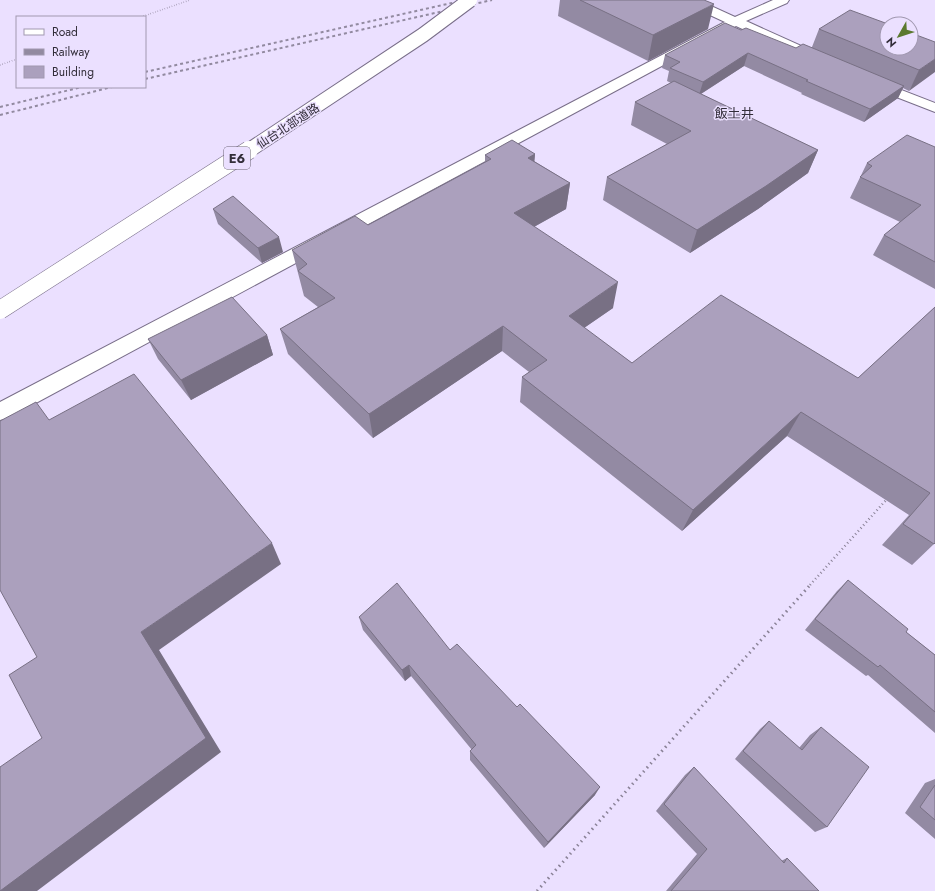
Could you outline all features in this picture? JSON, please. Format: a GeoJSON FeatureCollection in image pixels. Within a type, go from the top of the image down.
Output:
{"type":"FeatureCollection","features":[{"type":"Feature","properties":{"kind":"main road","name":"仙台北部道路"},"geometry":{"type":"LineString","coordinates":[[0,310],[308,113],[424,35],[470,0]]}},
{"type":"Feature","properties":{"kind":"main road"},"geometry":{"type":"LineString","coordinates":[[688,0],[826,62]]}},
{"type":"Feature","properties":{"kind":"main road"},"geometry":{"type":"LineString","coordinates":[[0,412],[736,21],[783,0]]}},
{"type":"Feature","properties":{"kind":"main road"},"geometry":{"type":"LineString","coordinates":[[862,78],[935,108]]}},
{"type":"Feature","properties":{"kind":"path"},"geometry":{"type":"LineString","coordinates":[[144,16],[190,0]]}},
{"type":"Feature","properties":{"kind":"path"},"geometry":{"type":"LineString","coordinates":[[0,65],[16,59]]}},
{"type":"Feature","properties":{"kind":"path"},"geometry":{"type":"LineString","coordinates":[[537,891],[892,492]]}},
{"type":"Feature","properties":{"kind":"building"},"geometry":{"type":"Polygon","coordinates":[[[580,0],[704,0],[714,4],[653,35],[580,0]]]}},
{"type":"Feature","properties":{"kind":"building"},"geometry":{"type":"Polygon","coordinates":[[[850,10],[879,21],[879,54],[819,29],[850,10]]]}},
{"type":"Feature","properties":{"kind":"building"},"geometry":{"type":"Polygon","coordinates":[[[725,23],[741,30],[746,28],[796,48],[803,44],[904,86],[870,109],[806,81],[808,80],[748,53],[703,82],[670,68],[680,62],[665,55],[725,23]]]}},
{"type":"Feature","properties":{"kind":"building"},"geometry":{"type":"Polygon","coordinates":[[[919,36],[935,42],[935,59],[919,70],[885,56],[919,56],[919,36]]]}},
{"type":"Feature","properties":{"kind":"building"},"geometry":{"type":"Polygon","coordinates":[[[674,81],[818,150],[766,186],[697,230],[607,177],[691,131],[635,102],[674,81]]]}},
{"type":"Feature","properties":{"kind":"building"},"geometry":{"type":"Polygon","coordinates":[[[907,135],[935,147],[935,262],[884,235],[921,205],[860,177],[872,166],[867,163],[907,135]]]}},
{"type":"Feature","properties":{"kind":"building"},"geometry":{"type":"Polygon","coordinates":[[[512,140],[535,154],[528,158],[570,183],[514,213],[618,282],[569,316],[632,363],[721,295],[858,378],[935,307],[935,543],[934,544],[903,524],[930,493],[801,412],[693,510],[522,377],[547,360],[503,326],[369,414],[280,329],[335,298],[298,271],[307,264],[292,250],[355,216],[368,225],[491,159],[485,155],[512,140]]]}},
{"type":"Feature","properties":{"kind":"building"},"geometry":{"type":"Polygon","coordinates":[[[233,196],[279,237],[258,248],[213,209],[233,196]]]}},
{"type":"Feature","properties":{"kind":"building"},"geometry":{"type":"Polygon","coordinates":[[[232,297],[267,335],[181,380],[148,339],[232,297]]]}},
{"type":"Feature","properties":{"kind":"building"},"geometry":{"type":"Polygon","coordinates":[[[134,374],[272,543],[141,632],[206,738],[0,891],[0,767],[42,738],[9,675],[37,657],[0,590],[0,421],[36,402],[49,420],[134,374]]]}},
{"type":"Feature","properties":{"kind":"building"},"geometry":{"type":"Polygon","coordinates":[[[848,580],[908,629],[906,632],[935,655],[935,712],[880,665],[878,667],[815,619],[848,580]]]}},
{"type":"Feature","properties":{"kind":"building"},"geometry":{"type":"Polygon","coordinates":[[[397,583],[450,650],[457,644],[517,707],[520,704],[600,787],[548,842],[470,751],[476,745],[409,665],[402,670],[359,617],[397,583]]]}},
{"type":"Feature","properties":{"kind":"building"},"geometry":{"type":"Polygon","coordinates":[[[769,721],[802,750],[821,727],[869,767],[827,827],[743,751],[769,721]]]}},
{"type":"Feature","properties":{"kind":"building"},"geometry":{"type":"Polygon","coordinates":[[[694,767],[784,863],[787,858],[819,891],[671,891],[707,849],[664,804],[694,767]]]}},
{"type":"Feature","properties":{"kind":"building"},"geometry":{"type":"Polygon","coordinates":[[[935,785],[935,820],[920,807],[935,785]]]}},
{"type":"Feature","properties":{"kind":"railway"},"geometry":{"type":"LineString","coordinates":[[146,72],[465,0]]}},
{"type":"Feature","properties":{"kind":"railway"},"geometry":{"type":"LineString","coordinates":[[146,79],[492,0]]}},
{"type":"Feature","properties":{"kind":"railway"},"geometry":{"type":"LineString","coordinates":[[0,107],[78,88]]}},
{"type":"Feature","properties":{"kind":"railway"},"geometry":{"type":"LineString","coordinates":[[0,115],[108,88]]}},
{"type":"Feature","properties":{"kind":"district","name":"飯土井"},"geometry":{"type":"Point","coordinates":[734,113]}}]}
